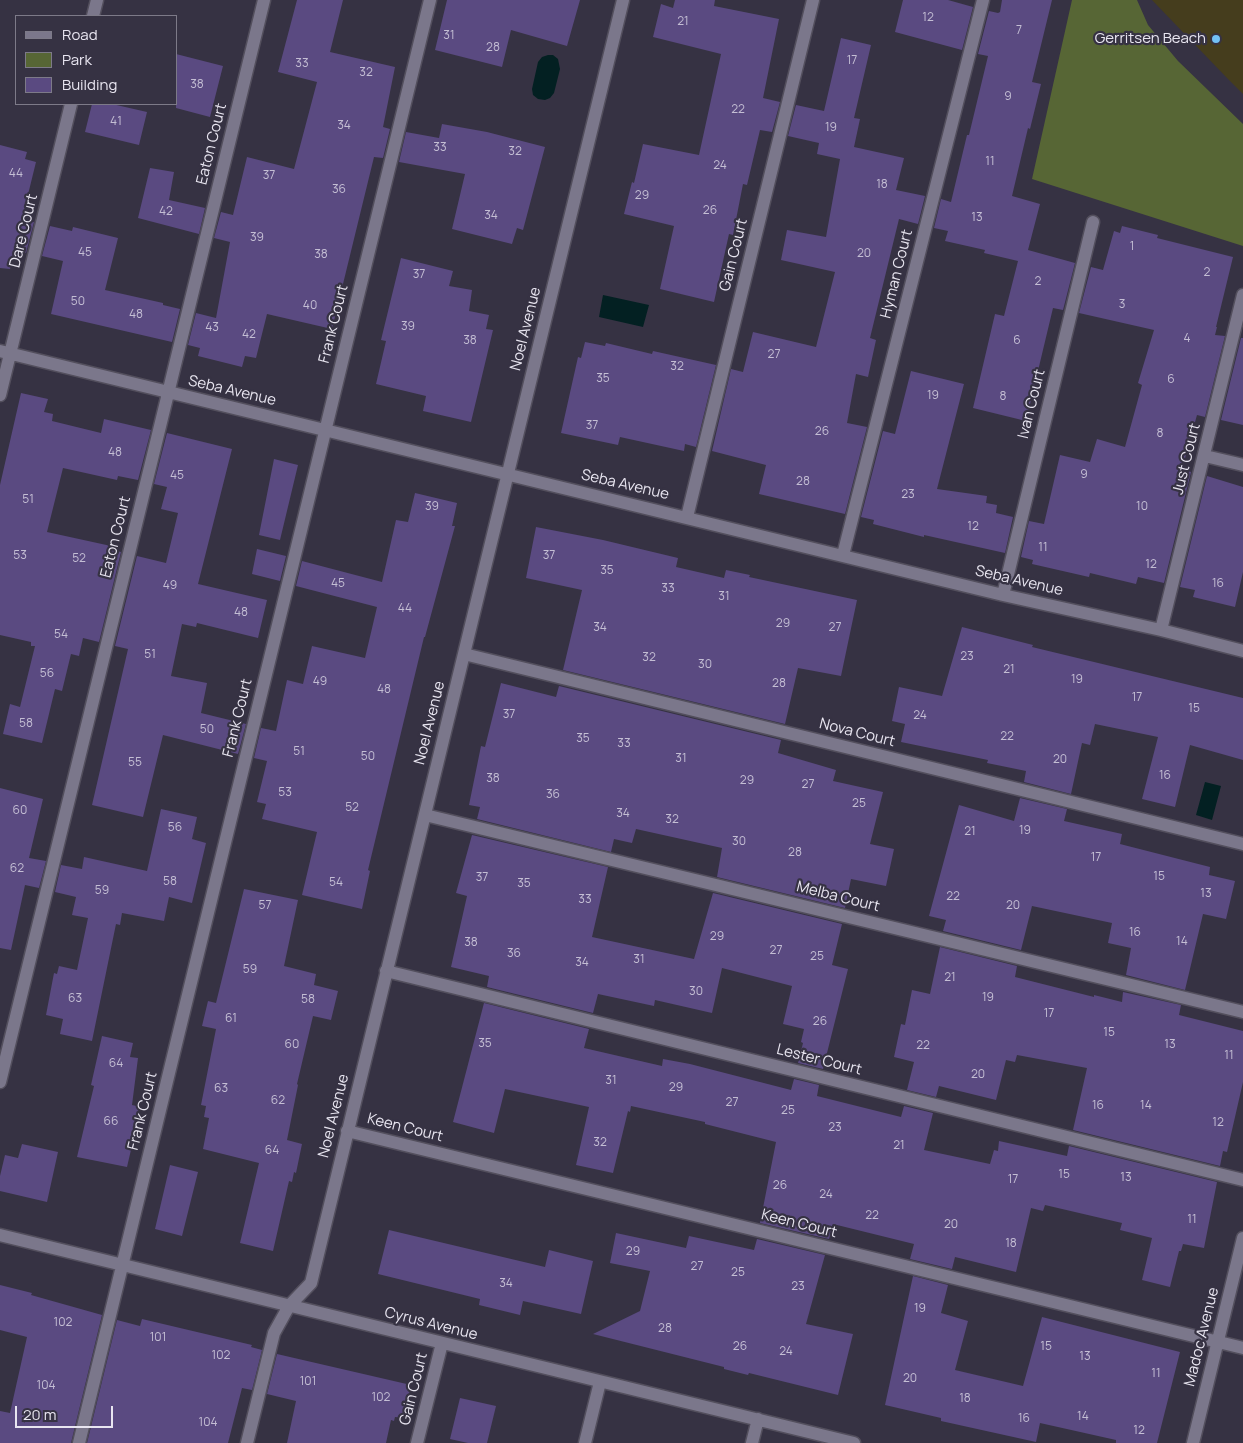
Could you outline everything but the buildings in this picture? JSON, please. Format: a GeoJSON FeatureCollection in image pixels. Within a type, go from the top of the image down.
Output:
{"type":"FeatureCollection","features":[{"type":"Feature","properties":{"kind":"street"},"geometry":{"type":"LineString","coordinates":[[93,15],[97,0]]}},
{"type":"Feature","properties":{"kind":"street","name":"Eaton Court"},"geometry":{"type":"LineString","coordinates":[[0,1082],[264,0]]}},
{"type":"Feature","properties":{"kind":"street","name":"Frank Court"},"geometry":{"type":"LineString","coordinates":[[79,1443],[430,0]]}},
{"type":"Feature","properties":{"kind":"street","name":"Noel Avenue"},"geometry":{"type":"LineString","coordinates":[[247,1443],[274,1333],[289,1306],[311,1282],[623,0]]}},
{"type":"Feature","properties":{"kind":"street","name":"Gain Court"},"geometry":{"type":"LineString","coordinates":[[687,517],[812,0]]}},
{"type":"Feature","properties":{"kind":"street","name":"Hyman Court"},"geometry":{"type":"LineString","coordinates":[[843,555],[983,0]]}},
{"type":"Feature","properties":{"kind":"street","name":"Dare Court"},"geometry":{"type":"LineString","coordinates":[[0,394],[5,352],[71,105]]}},
{"type":"Feature","properties":{"kind":"street","name":"Ivan Court"},"geometry":{"type":"LineString","coordinates":[[1003,595],[1093,222]]}},
{"type":"Feature","properties":{"kind":"street","name":"Just Court"},"geometry":{"type":"LineString","coordinates":[[1161,630],[1243,295]]}},
{"type":"Feature","properties":{"kind":"street","name":"Seba Avenue"},"geometry":{"type":"LineString","coordinates":[[5,352],[1003,595],[1161,630],[1243,651]]}},
{"type":"Feature","properties":{"kind":"street"},"geometry":{"type":"LineString","coordinates":[[1205,456],[1243,465]]}},
{"type":"Feature","properties":{"kind":"street","name":"Nova Court"},"geometry":{"type":"LineString","coordinates":[[464,654],[1243,844]]}},
{"type":"Feature","properties":{"kind":"street","name":"Melba Court"},"geometry":{"type":"LineString","coordinates":[[425,814],[1243,1012]]}},
{"type":"Feature","properties":{"kind":"street","name":"Lester Court"},"geometry":{"type":"LineString","coordinates":[[386,971],[1243,1180]]}},
{"type":"Feature","properties":{"kind":"street","name":"Keen Court"},"geometry":{"type":"LineString","coordinates":[[347,1131],[1243,1348]]}},
{"type":"Feature","properties":{"kind":"street","name":"Cyrus Avenue"},"geometry":{"type":"LineString","coordinates":[[0,1234],[854,1443]]}},
{"type":"Feature","properties":{"kind":"street","name":"Madoc Avenue"},"geometry":{"type":"LineString","coordinates":[[1193,1443],[1243,1238]]}},
{"type":"Feature","properties":{"kind":"street","name":"Gain Court"},"geometry":{"type":"LineString","coordinates":[[417,1443],[442,1343]]}},
{"type":"Feature","properties":{"kind":"street"},"geometry":{"type":"LineString","coordinates":[[585,1443],[600,1382]]}},
{"type":"Feature","properties":{"kind":"street"},"geometry":{"type":"LineString","coordinates":[[752,1443],[758,1419]]}},
{"type":"Feature","properties":{"kind":"green space"},"geometry":{"type":"Polygon","coordinates":[[[1072,0],[1137,0],[1148,25],[1178,61],[1243,124],[1243,246],[1032,179],[1072,0]]]}},
{"type":"Feature","properties":{"kind":"sand","name":"Gerritsen Beach"},"geometry":{"type":"Polygon","coordinates":[[[1152,0],[1243,0],[1243,94],[1227,78],[1152,0]]]}},
{"type":"Feature","properties":{"kind":"shaded area"},"geometry":{"type":"Polygon","coordinates":[[[553,55],[558,59],[560,69],[554,93],[545,100],[538,99],[533,95],[532,89],[538,62],[542,57],[553,55]]]}},
{"type":"Feature","properties":{"kind":"shaded area"},"geometry":{"type":"Polygon","coordinates":[[[603,295],[649,305],[643,327],[599,317],[603,295]]]}},
{"type":"Feature","properties":{"kind":"shaded area"},"geometry":{"type":"Polygon","coordinates":[[[1205,782],[1221,786],[1212,820],[1196,815],[1205,782]]]}},
{"type":"Feature","properties":{"kind":"place","name":"Gerritsen Beach"},"geometry":{"type":"Point","coordinates":[1216,39]}}]}
